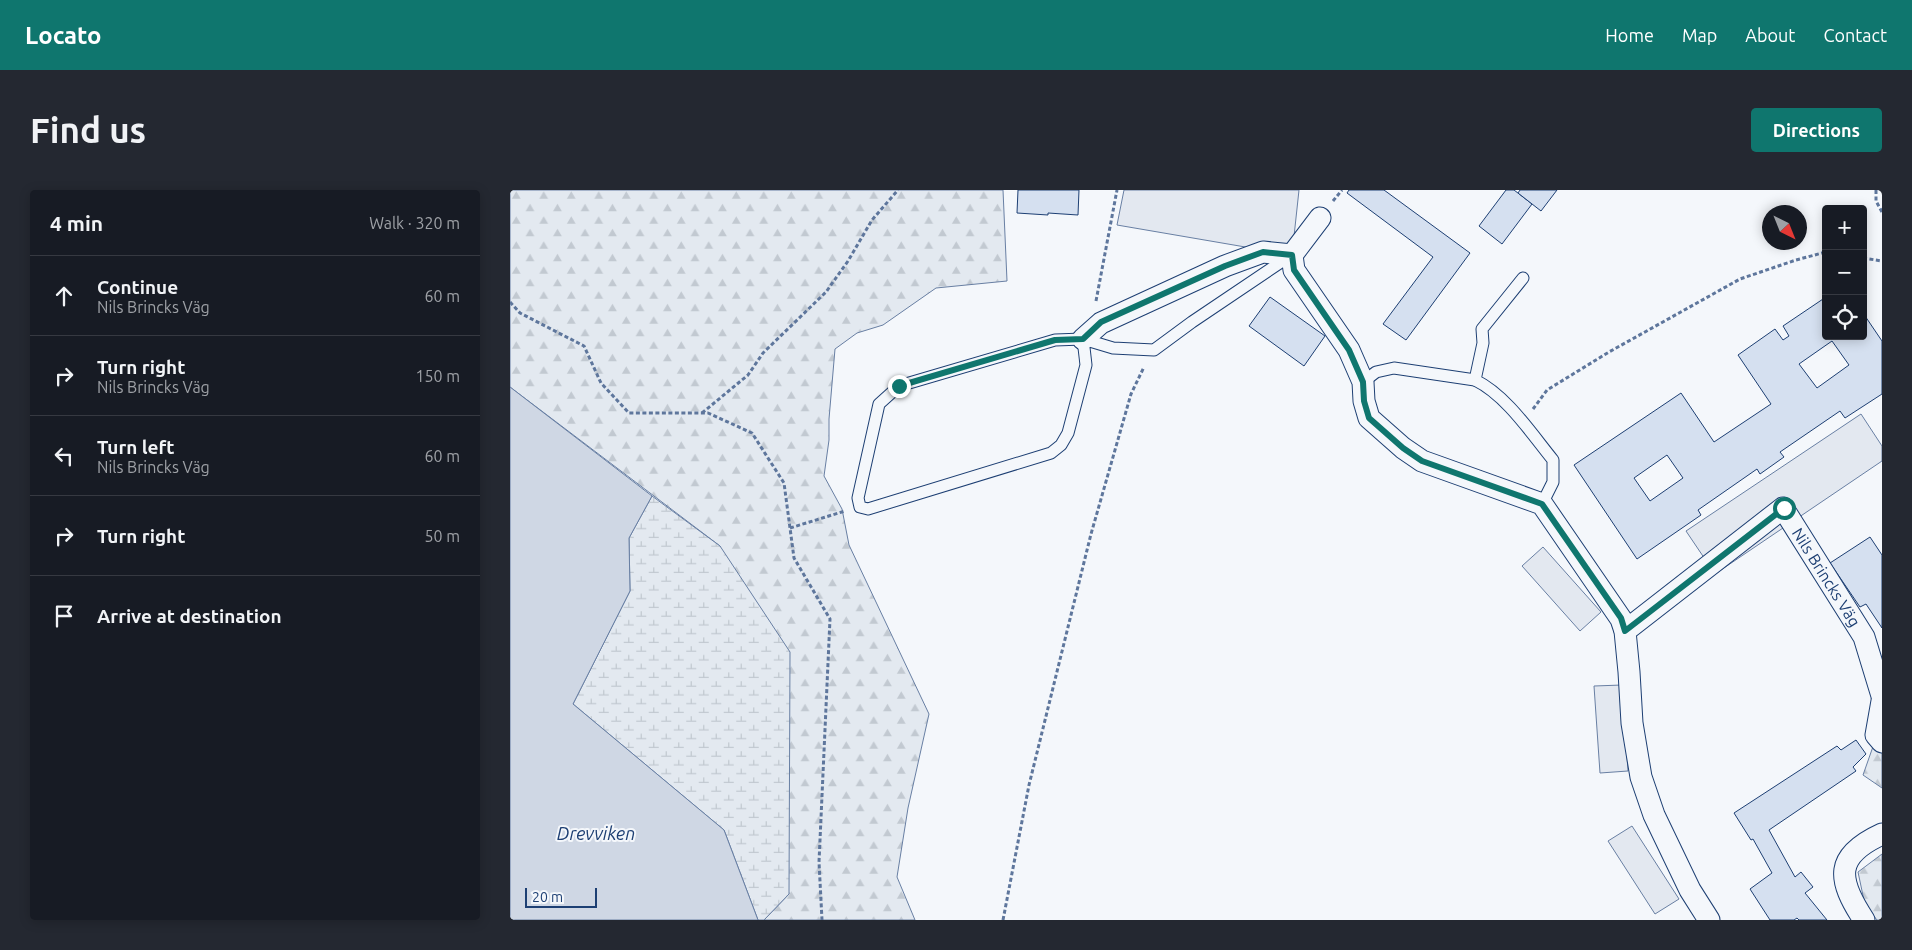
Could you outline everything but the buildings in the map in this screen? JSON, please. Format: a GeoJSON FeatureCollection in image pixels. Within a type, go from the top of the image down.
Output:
{"type":"FeatureCollection","features":[{"type":"Feature","properties":{"kind":"street"},"geometry":{"type":"LineString","coordinates":[[1320,218],[1292,255],[1294,270],[1349,350],[1363,382],[1364,401],[1369,418],[1403,448],[1422,461],[1542,504],[1621,618],[1625,631],[1630,672],[1632,723],[1641,777],[1654,815],[1690,890],[1709,920]]}},
{"type":"Feature","properties":{"kind":"street"},"geometry":{"type":"LineString","coordinates":[[1083,339],[1101,322],[1225,266],[1263,252],[1292,255]]}},
{"type":"Feature","properties":{"kind":"street","name":"Nils Brincks Väg"},"geometry":{"type":"LineString","coordinates":[[1625,631],[1784,508],[1864,637],[1882,696]]}},
{"type":"Feature","properties":{"kind":"street"},"geometry":{"type":"LineString","coordinates":[[1879,739],[1882,701]]}},
{"type":"Feature","properties":{"kind":"street"},"geometry":{"type":"LineString","coordinates":[[1864,920],[1853,903],[1843,873],[1846,861],[1864,842],[1882,834]]}},
{"type":"Feature","properties":{"kind":"lane"},"geometry":{"type":"LineString","coordinates":[[1083,339],[1086,365],[1068,432],[1061,445],[1051,453],[868,509],[860,507],[858,498],[879,404],[899,386],[1055,340],[1083,339],[1113,348],[1154,350],[1200,316],[1292,255]]}},
{"type":"Feature","properties":{"kind":"lane"},"geometry":{"type":"LineString","coordinates":[[1475,380],[1483,343],[1482,328],[1523,278]]}},
{"type":"Feature","properties":{"kind":"lane"},"geometry":{"type":"LineString","coordinates":[[1363,382],[1376,372],[1394,368],[1475,380],[1489,386],[1553,460],[1553,482],[1542,504]]}},
{"type":"Feature","properties":{"kind":"path"},"geometry":{"type":"LineString","coordinates":[[701,413],[748,375],[763,353],[826,292],[848,261],[872,220],[898,190]]}},
{"type":"Feature","properties":{"kind":"path"},"geometry":{"type":"LineString","coordinates":[[1083,339],[1096,300],[1117,190]]}},
{"type":"Feature","properties":{"kind":"path"},"geometry":{"type":"LineString","coordinates":[[1876,190],[1876,201],[1882,212]]}},
{"type":"Feature","properties":{"kind":"path"},"geometry":{"type":"LineString","coordinates":[[1522,423],[1547,390],[1609,352],[1740,279],[1822,253]]}},
{"type":"Feature","properties":{"kind":"path"},"geometry":{"type":"LineString","coordinates":[[1867,259],[1882,261]]}},
{"type":"Feature","properties":{"kind":"path"},"geometry":{"type":"LineString","coordinates":[[510,302],[520,313],[584,346],[601,383],[629,413],[708,413],[752,433],[784,482],[794,558],[830,619],[819,862],[822,920]]}},
{"type":"Feature","properties":{"kind":"path"},"geometry":{"type":"LineString","coordinates":[[1003,920],[1030,785],[1091,534],[1130,394],[1149,356],[1154,350]]}},
{"type":"Feature","properties":{"kind":"path"},"geometry":{"type":"LineString","coordinates":[[790,528],[860,507]]}},
{"type":"Feature","properties":{"kind":"green space"},"geometry":{"type":"Polygon","coordinates":[[[510,190],[1003,190],[1007,281],[936,288],[883,325],[857,333],[835,349],[829,440],[824,476],[842,509],[849,545],[929,714],[908,808],[897,877],[915,920],[764,920],[789,894],[720,546],[510,387],[510,190]]]}},
{"type":"Feature","properties":{"kind":"green space"},"geometry":{"type":"Polygon","coordinates":[[[652,496],[720,546],[790,652],[789,894],[764,920],[758,920],[724,830],[573,704],[630,591],[629,538],[652,496]]]}},
{"type":"Feature","properties":{"kind":"green space"},"geometry":{"type":"Polygon","coordinates":[[[1882,721],[1882,788],[1863,775],[1882,721]]]}},
{"type":"Feature","properties":{"kind":"green space"},"geometry":{"type":"Polygon","coordinates":[[[1882,854],[1882,920],[1877,920],[1865,905],[1858,872],[1882,854]]]}},
{"type":"Feature","properties":{"kind":"shaded area"},"geometry":{"type":"Polygon","coordinates":[[[1124,190],[1299,190],[1292,255],[1117,225],[1124,190]]]}},
{"type":"Feature","properties":{"kind":"shaded area"},"geometry":{"type":"Polygon","coordinates":[[[1861,414],[1882,446],[1882,461],[1715,574],[1686,531],[1861,414]]]}},
{"type":"Feature","properties":{"kind":"shaded area"},"geometry":{"type":"Polygon","coordinates":[[[1543,547],[1601,612],[1580,631],[1522,566],[1543,547]]]}},
{"type":"Feature","properties":{"kind":"shaded area"},"geometry":{"type":"Polygon","coordinates":[[[1622,685],[1628,771],[1600,773],[1594,686],[1622,685]]]}},
{"type":"Feature","properties":{"kind":"shaded area"},"geometry":{"type":"Polygon","coordinates":[[[1632,826],[1679,899],[1655,914],[1608,841],[1632,826]]]}},
{"type":"Feature","properties":{"kind":"water","name":"Drevviken"},"geometry":{"type":"Polygon","coordinates":[[[510,387],[652,496],[629,538],[630,591],[573,704],[724,830],[758,920],[510,920],[510,387]]]}},
{"type":"Feature","properties":{"kind":"route"},"geometry":{"type":"LineString","coordinates":[[899,386],[1055,340],[1083,339],[1101,322],[1225,266],[1263,252],[1292,255],[1294,270],[1349,350],[1363,382],[1364,401],[1369,418],[1385,434],[1422,461],[1542,504],[1621,618],[1625,631],[1784,508]]}}]}
